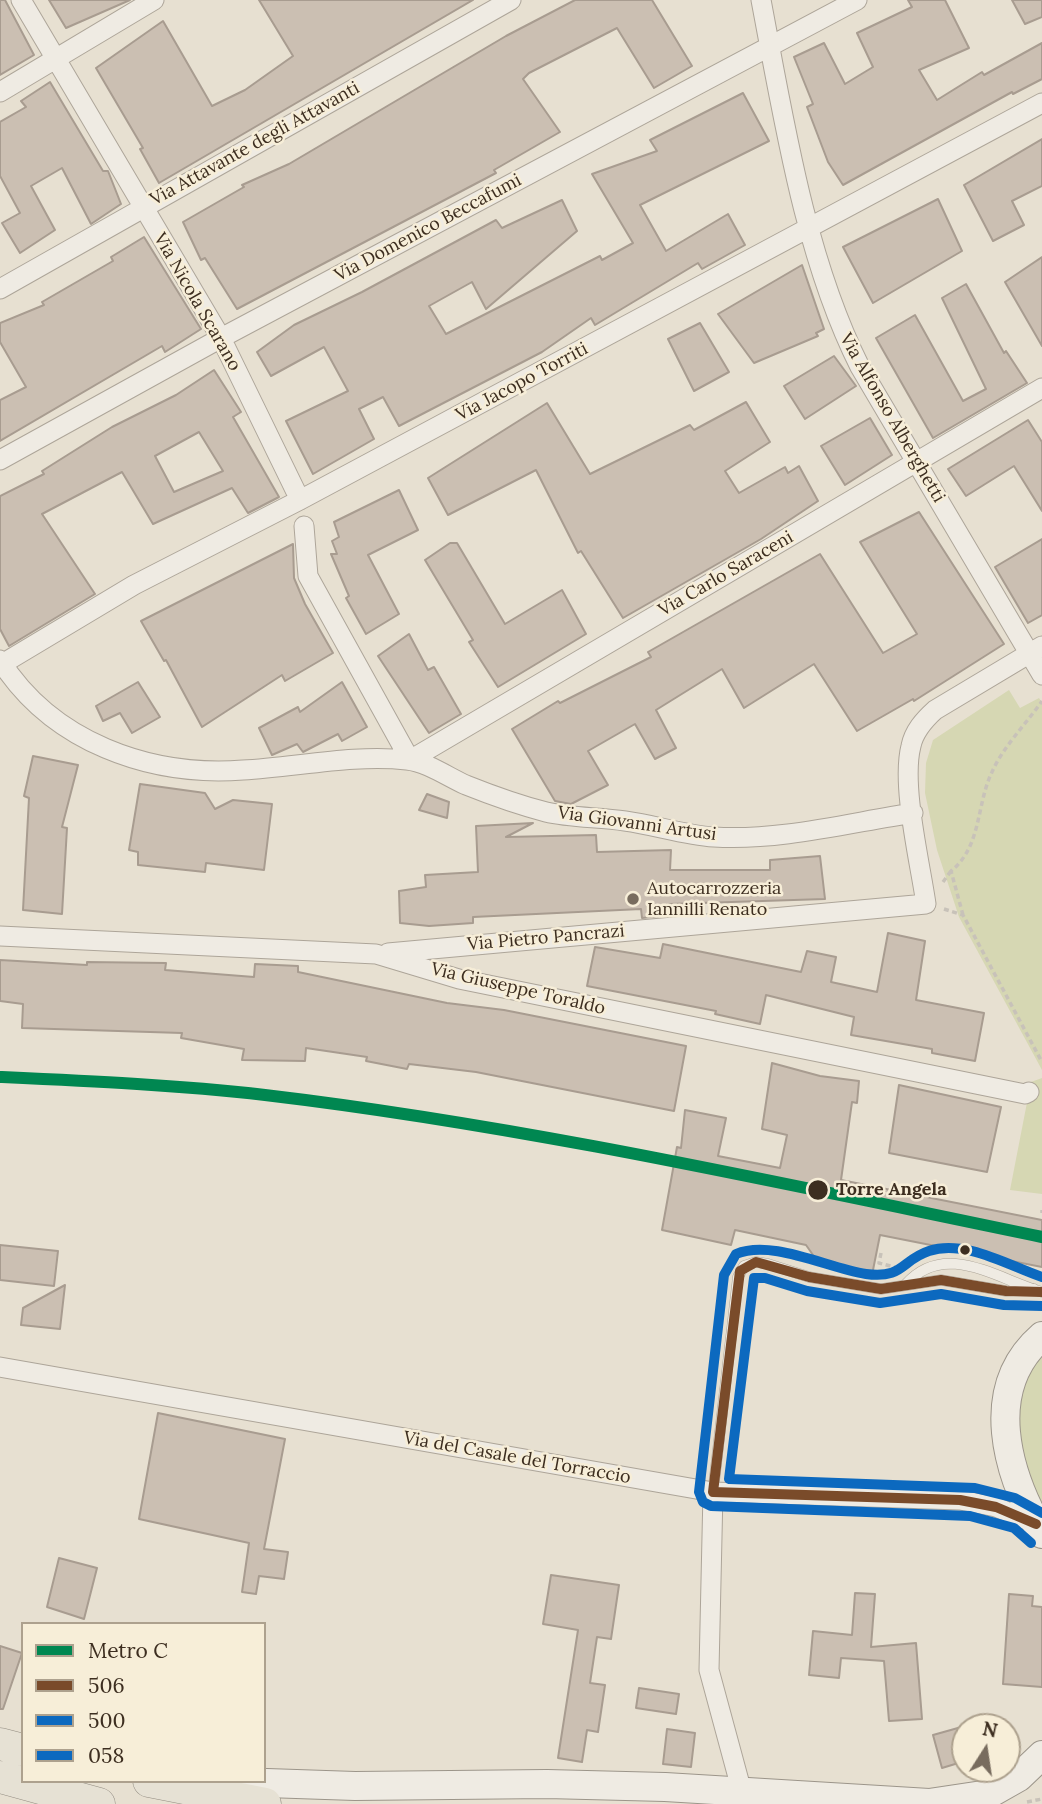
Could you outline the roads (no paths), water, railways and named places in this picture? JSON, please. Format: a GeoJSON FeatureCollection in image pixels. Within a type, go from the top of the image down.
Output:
{"type":"FeatureCollection","features":[{"type":"Feature","properties":{"kind":"main road"},"geometry":{"type":"LineString","coordinates":[[1039,1529],[1013,1472],[1004,1409],[1013,1375],[1025,1353],[1042,1336]]}},
{"type":"Feature","properties":{"kind":"main road"},"geometry":{"type":"LineString","coordinates":[[0,1744],[21,1749]]}},
{"type":"Feature","properties":{"kind":"main road"},"geometry":{"type":"LineString","coordinates":[[266,1783],[355,1786],[547,1784],[948,1802],[977,1797],[998,1789],[1019,1777],[1042,1755]]}},
{"type":"Feature","properties":{"kind":"main road"},"geometry":{"type":"LineString","coordinates":[[0,1777],[21,1783]]}},
{"type":"Feature","properties":{"kind":"main road"},"geometry":{"type":"LineString","coordinates":[[22,1783],[99,1804]]}},
{"type":"Feature","properties":{"kind":"main road"},"geometry":{"type":"LineString","coordinates":[[159,1783],[265,1804]]}},
{"type":"Feature","properties":{"kind":"main road"},"geometry":{"type":"LineString","coordinates":[[355,1786],[548,1804]]}},
{"type":"Feature","properties":{"kind":"street","name":"Via Nicola Scarano"},"geometry":{"type":"LineString","coordinates":[[21,0],[141,208],[221,338],[300,500]]}},
{"type":"Feature","properties":{"kind":"street"},"geometry":{"type":"LineString","coordinates":[[0,92],[154,0]]}},
{"type":"Feature","properties":{"kind":"street","name":"Via Attavante degli Attavanti"},"geometry":{"type":"LineString","coordinates":[[0,289],[510,0]]}},
{"type":"Feature","properties":{"kind":"street","name":"Via Alfonso Alberghetti"},"geometry":{"type":"LineString","coordinates":[[761,0],[810,229],[839,326],[916,463],[1035,650],[1042,676]]}},
{"type":"Feature","properties":{"kind":"street","name":"Via Domenico Beccafumi"},"geometry":{"type":"LineString","coordinates":[[0,460],[221,338],[857,0]]}},
{"type":"Feature","properties":{"kind":"street","name":"Via Jacopo Torriti"},"geometry":{"type":"LineString","coordinates":[[1,662],[134,585],[300,500],[1042,103]]}},
{"type":"Feature","properties":{"kind":"street","name":"Via Carlo Saraceni"},"geometry":{"type":"LineString","coordinates":[[410,760],[1042,388]]}},
{"type":"Feature","properties":{"kind":"street"},"geometry":{"type":"LineString","coordinates":[[304,526],[308,576],[410,760]]}},
{"type":"Feature","properties":{"kind":"street"},"geometry":{"type":"LineString","coordinates":[[914,813],[909,758],[913,740],[923,721],[947,701],[1035,650]]}},
{"type":"Feature","properties":{"kind":"street","name":"Via Giovanni Artusi"},"geometry":{"type":"LineString","coordinates":[[1,662],[24,691],[59,723],[88,743],[131,759],[187,769],[239,771],[368,760],[410,760],[467,785],[547,812],[628,821],[714,837],[794,832],[914,813]]}},
{"type":"Feature","properties":{"kind":"street","name":"Via Pietro Pancrazi"},"geometry":{"type":"LineString","coordinates":[[376,954],[926,904],[914,813]]}},
{"type":"Feature","properties":{"kind":"street","name":"Via Giuseppe Toraldo"},"geometry":{"type":"LineString","coordinates":[[0,936],[376,954],[459,979],[1012,1092],[1029,1092]]}},
{"type":"Feature","properties":{"kind":"street","name":"Via del Casale del Torraccio"},"geometry":{"type":"LineString","coordinates":[[0,1367],[713,1492],[960,1500],[1003,1510],[1039,1529]]}},
{"type":"Feature","properties":{"kind":"street"},"geometry":{"type":"LineString","coordinates":[[713,1492],[709,1670],[742,1792]]}},
{"type":"Feature","properties":{"kind":"lane"},"geometry":{"type":"LineString","coordinates":[[713,1492],[740,1271],[757,1262],[809,1277],[881,1289],[947,1280],[1014,1292],[1038,1291]]}},
{"type":"Feature","properties":{"kind":"lane"},"geometry":{"type":"LineString","coordinates":[[906,1284],[925,1267],[941,1263],[1004,1276],[1038,1291]]}},
{"type":"Feature","properties":{"kind":"metro line","name":"C"},"geometry":{"type":"LineString","coordinates":[[0,1077],[199,1089],[363,1108],[655,1158],[1042,1237]]}},
{"type":"Feature","properties":{"kind":"place","name":"Autocarrozzeria Iannilli Renato"},"geometry":{"type":"Point","coordinates":[633,899]}},
{"type":"Feature","properties":{"kind":"place","name":"Torre Angela"},"geometry":{"type":"Point","coordinates":[818,1190]}}]}
